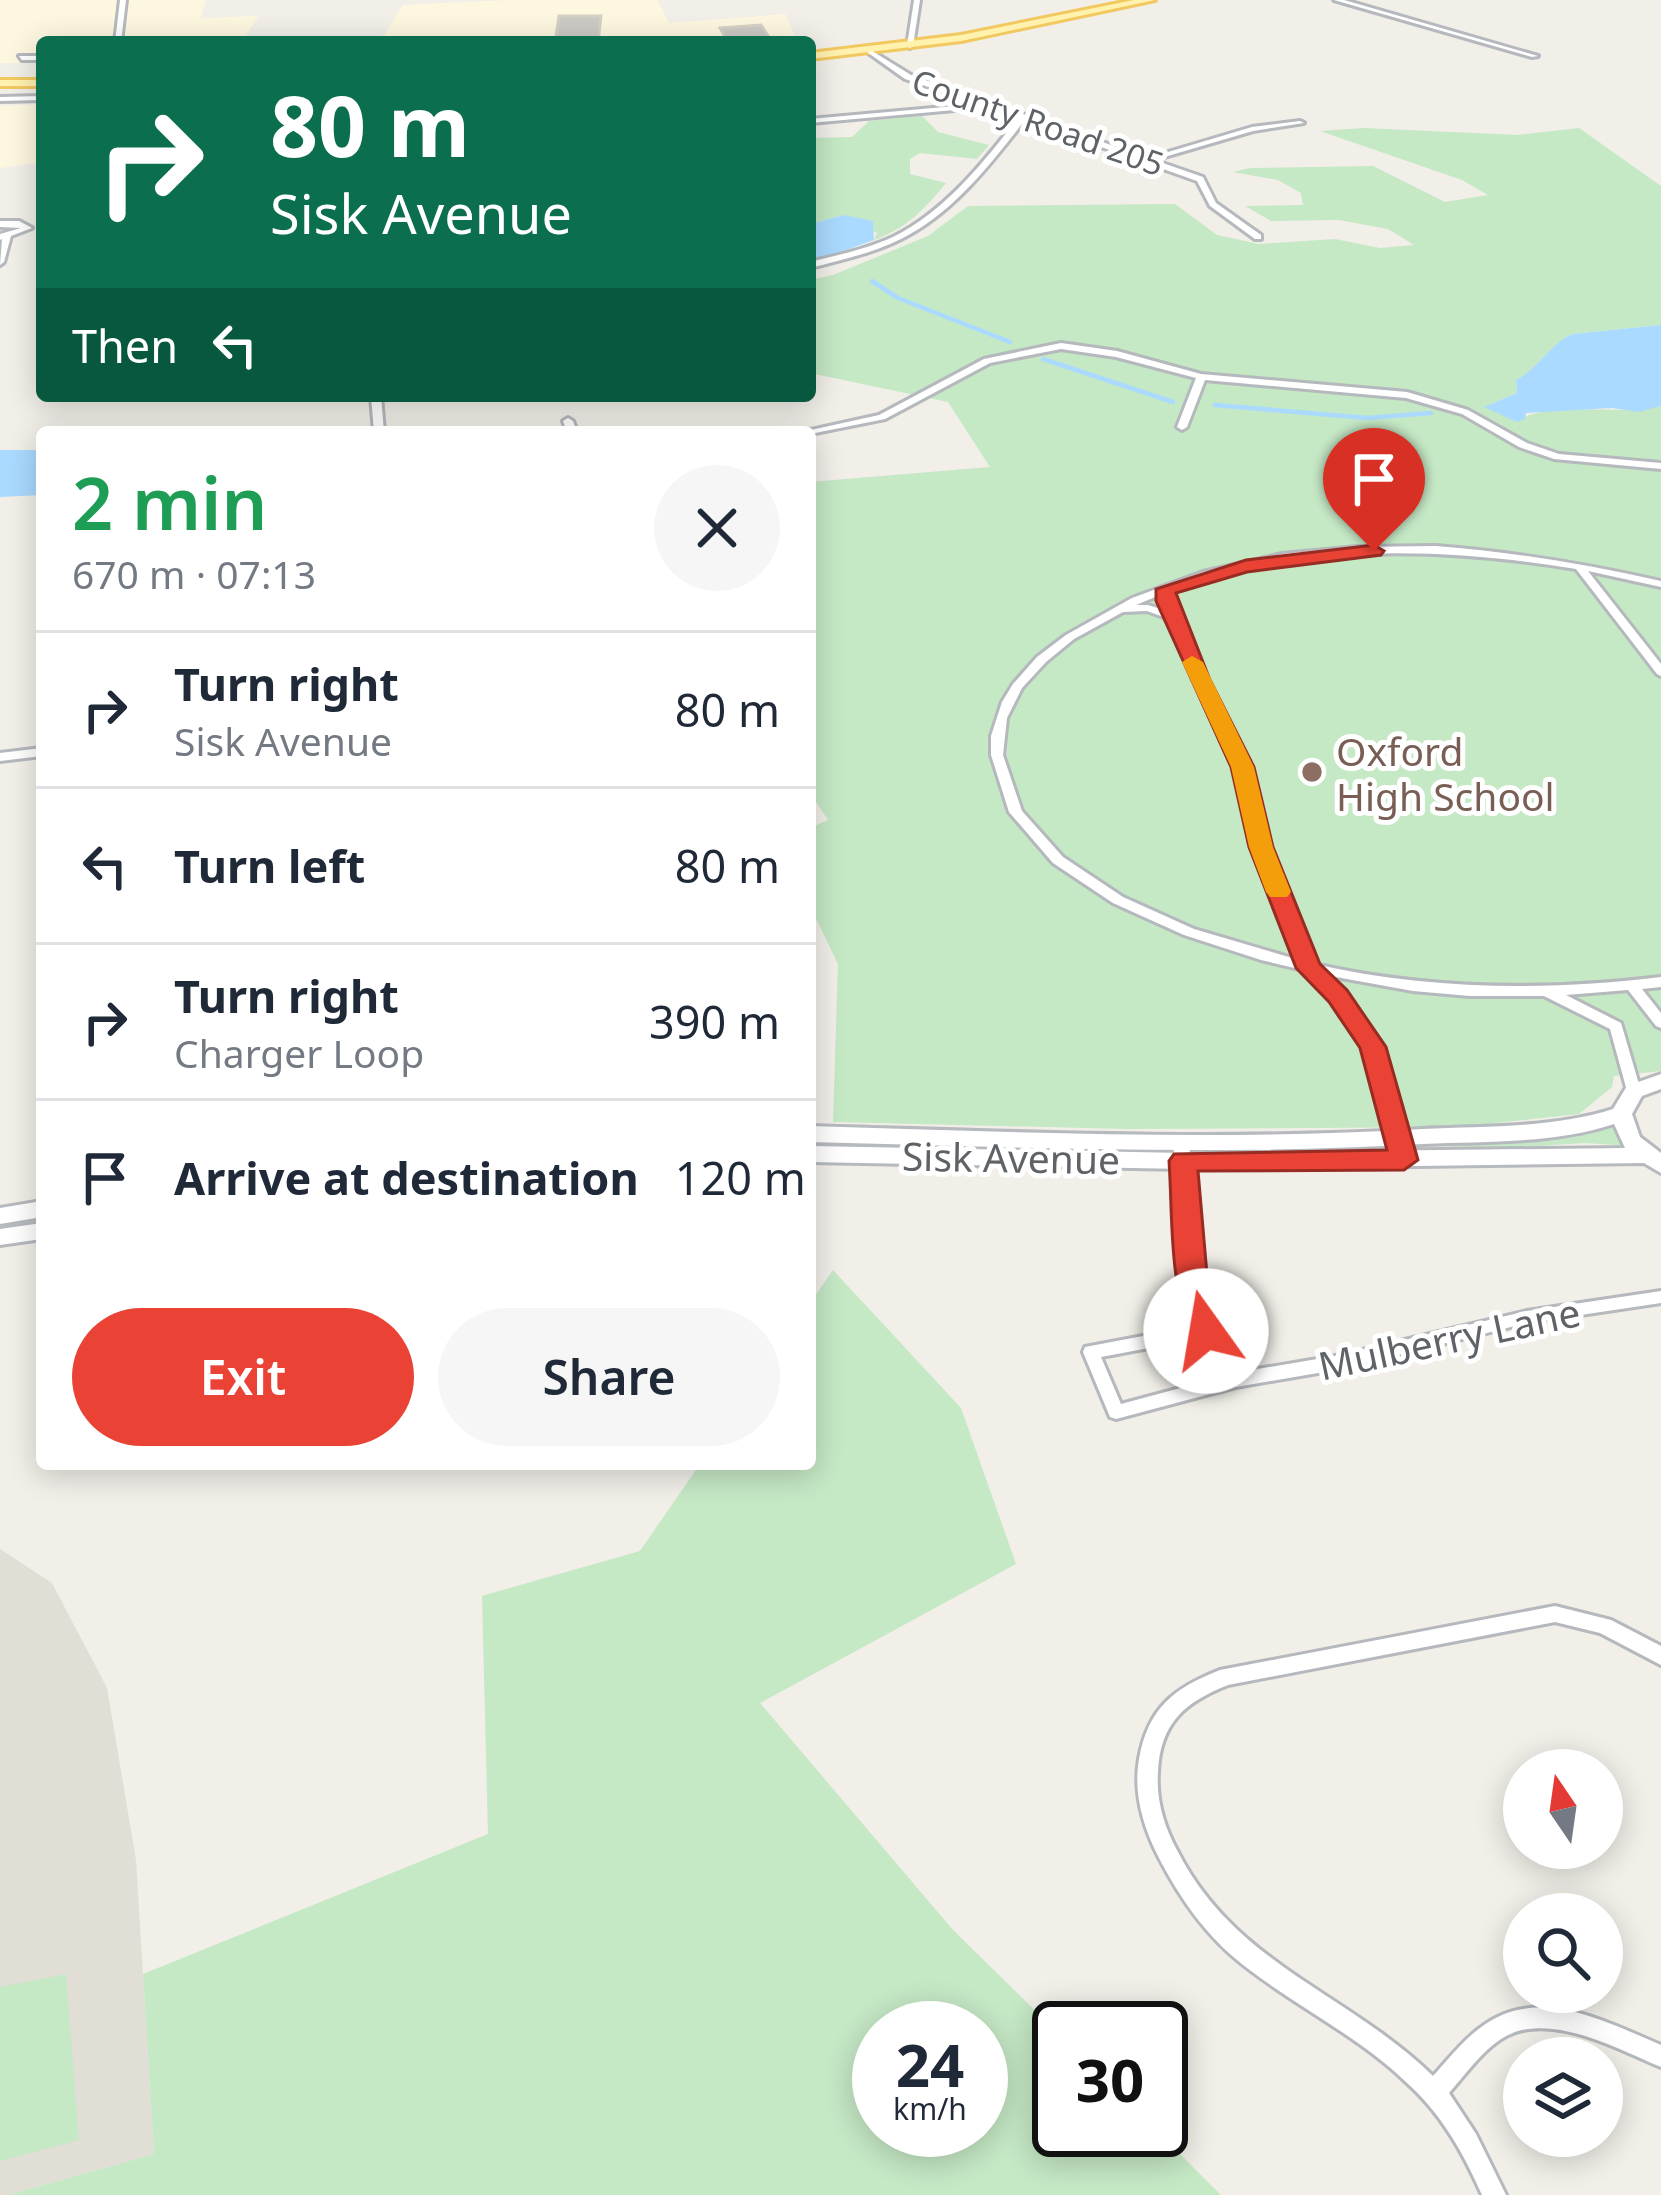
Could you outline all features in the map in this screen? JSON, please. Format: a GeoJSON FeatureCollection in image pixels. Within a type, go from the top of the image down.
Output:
{"type":"FeatureCollection","features":[{"type":"Feature","properties":{"kind":"main road"},"geometry":{"type":"LineString","coordinates":[[816,55],[910,46],[1150,0]]}},
{"type":"Feature","properties":{"kind":"main road"},"geometry":{"type":"LineString","coordinates":[[0,71],[36,71]]}},
{"type":"Feature","properties":{"kind":"main road"},"geometry":{"type":"LineString","coordinates":[[0,83],[36,83]]}},
{"type":"Feature","properties":{"kind":"street"},"geometry":{"type":"LineString","coordinates":[[119,36],[123,0]]}},
{"type":"Feature","properties":{"kind":"street"},"geometry":{"type":"LineString","coordinates":[[910,46],[917,0]]}},
{"type":"Feature","properties":{"kind":"street"},"geometry":{"type":"LineString","coordinates":[[1337,0],[1534,56]]}},
{"type":"Feature","properties":{"kind":"street","name":"County Road 205"},"geometry":{"type":"LineString","coordinates":[[869,51],[897,73],[1201,179],[1224,214],[1258,237]]}},
{"type":"Feature","properties":{"kind":"street"},"geometry":{"type":"LineString","coordinates":[[22,58],[36,58]]}},
{"type":"Feature","properties":{"kind":"street"},"geometry":{"type":"LineString","coordinates":[[0,99],[36,98]]}},
{"type":"Feature","properties":{"kind":"street"},"geometry":{"type":"LineString","coordinates":[[816,120],[992,104]]}},
{"type":"Feature","properties":{"kind":"street"},"geometry":{"type":"LineString","coordinates":[[816,264],[913,230],[984,168],[1024,116]]}},
{"type":"Feature","properties":{"kind":"street"},"geometry":{"type":"LineString","coordinates":[[1148,160],[1252,129],[1300,123]]}},
{"type":"Feature","properties":{"kind":"street"},"geometry":{"type":"LineString","coordinates":[[0,224],[19,223],[28,228],[3,237],[0,262]]}},
{"type":"Feature","properties":{"kind":"street"},"geometry":{"type":"LineString","coordinates":[[816,430],[882,416],[987,361],[1034,349],[1090,348],[1201,377],[1407,395],[1465,412],[1523,445],[1558,457],[1661,466]]}},
{"type":"Feature","properties":{"kind":"street"},"geometry":{"type":"LineString","coordinates":[[1182,427],[1201,377]]}},
{"type":"Feature","properties":{"kind":"street"},"geometry":{"type":"LineString","coordinates":[[1661,584],[1579,566],[1456,551],[1348,552],[1246,566],[1166,589],[1116,610],[1052,650],[1025,675],[999,726],[997,753],[1004,787],[1022,821],[1054,860],[1138,912],[1309,968],[1375,981],[1471,991],[1661,982]]}},
{"type":"Feature","properties":{"kind":"street"},"geometry":{"type":"LineString","coordinates":[[1579,566],[1661,672]]}},
{"type":"Feature","properties":{"kind":"street"},"geometry":{"type":"LineString","coordinates":[[1601,596],[1609,582],[1631,576]]}},
{"type":"Feature","properties":{"kind":"street"},"geometry":{"type":"LineString","coordinates":[[1166,589],[1174,617],[1242,767],[1261,847],[1309,968],[1338,996],[1373,1047],[1402,1150]]}},
{"type":"Feature","properties":{"kind":"street"},"geometry":{"type":"LineString","coordinates":[[1116,610],[1148,608],[1174,617]]}},
{"type":"Feature","properties":{"kind":"street"},"geometry":{"type":"LineString","coordinates":[[0,758],[36,753]]}},
{"type":"Feature","properties":{"kind":"street"},"geometry":{"type":"LineString","coordinates":[[1631,986],[1661,1023]]}},
{"type":"Feature","properties":{"kind":"street"},"geometry":{"type":"LineString","coordinates":[[1598,988],[1612,1006],[1634,1091]]}},
{"type":"Feature","properties":{"kind":"street"},"geometry":{"type":"LineString","coordinates":[[1539,989],[1577,1003],[1616,1026]]}},
{"type":"Feature","properties":{"kind":"street"},"geometry":{"type":"LineString","coordinates":[[1621,1114],[1634,1091],[1661,1081]]}},
{"type":"Feature","properties":{"kind":"street","name":"Sisk Avenue"},"geometry":{"type":"LineString","coordinates":[[1402,1150],[1591,1124],[1621,1114],[1631,1142],[1653,1160]]}},
{"type":"Feature","properties":{"kind":"street","name":"Sisk Avenue"},"geometry":{"type":"LineString","coordinates":[[816,1134],[1182,1152]]}},
{"type":"Feature","properties":{"kind":"street","name":"Sisk Avenue"},"geometry":{"type":"LineString","coordinates":[[816,1154],[1402,1150],[1653,1160]]}},
{"type":"Feature","properties":{"kind":"street"},"geometry":{"type":"LineString","coordinates":[[1182,1152],[1193,1286],[1206,1331],[1236,1380]]}},
{"type":"Feature","properties":{"kind":"street"},"geometry":{"type":"LineString","coordinates":[[0,1216],[36,1210]]}},
{"type":"Feature","properties":{"kind":"street"},"geometry":{"type":"LineString","coordinates":[[0,1238],[36,1232]]}},
{"type":"Feature","properties":{"kind":"street","name":"Mulberry Lane"},"geometry":{"type":"LineString","coordinates":[[1206,1331],[1091,1352],[1116,1412],[1236,1380],[1341,1362],[1526,1317],[1661,1297]]}},
{"type":"Feature","properties":{"kind":"street"},"geometry":{"type":"LineString","coordinates":[[1494,2195],[1471,2144],[1433,2093],[1352,2023],[1246,1954],[1181,1880],[1151,1815],[1143,1785],[1156,1722],[1191,1690],[1227,1676],[1526,1618],[1576,1617],[1628,1636],[1661,1656]]}},
{"type":"Feature","properties":{"kind":"street"},"geometry":{"type":"LineString","coordinates":[[1433,2093],[1491,2032],[1515,2018],[1545,2017],[1589,2027],[1661,2056]]}},
{"type":"Feature","properties":{"kind":"shaded area"},"geometry":{"type":"Polygon","coordinates":[[[0,0],[206,0],[201,18],[258,16],[246,36],[36,36],[36,63],[0,63],[0,0]]]}},
{"type":"Feature","properties":{"kind":"shaded area"},"geometry":{"type":"Polygon","coordinates":[[[657,0],[669,23],[785,14],[795,36],[384,36],[403,5],[657,0]]]}},
{"type":"Feature","properties":{"kind":"shaded area"},"geometry":{"type":"Polygon","coordinates":[[[36,104],[36,163],[0,168],[0,106],[36,104]]]}},
{"type":"Feature","properties":{"kind":"shaded area"},"geometry":{"type":"Polygon","coordinates":[[[0,1549],[52,1583],[107,1688],[136,1860],[154,2154],[8,2195],[0,2195],[0,1549]]]}},
{"type":"Feature","properties":{"kind":"green space"},"geometry":{"type":"Polygon","coordinates":[[[922,116],[938,132],[989,145],[977,159],[920,153],[910,159],[910,174],[946,183],[914,217],[874,240],[877,233],[844,215],[816,222],[816,138],[852,137],[869,121],[922,116]]]}},
{"type":"Feature","properties":{"kind":"green space"},"geometry":{"type":"Polygon","coordinates":[[[1364,128],[1518,135],[1579,128],[1661,186],[1661,325],[1572,334],[1516,380],[1517,393],[1487,406],[1517,422],[1544,412],[1661,406],[1661,1071],[1614,1076],[1612,1087],[1579,1114],[1460,1127],[1127,1129],[833,1122],[838,964],[816,918],[816,825],[828,820],[816,802],[816,482],[990,467],[948,402],[816,374],[816,279],[928,236],[968,206],[1175,204],[1217,235],[1259,244],[1335,239],[1380,248],[1414,245],[1388,229],[1339,220],[1271,221],[1245,206],[1303,205],[1301,193],[1278,180],[1233,172],[1250,168],[1373,166],[1445,202],[1488,195],[1462,180],[1320,131],[1364,128]]]}},
{"type":"Feature","properties":{"kind":"green space"},"geometry":{"type":"Polygon","coordinates":[[[1618,1122],[1631,1146],[1585,1143],[1435,1153],[1428,1148],[1576,1137],[1618,1122]]]}},
{"type":"Feature","properties":{"kind":"green space"},"geometry":{"type":"Polygon","coordinates":[[[833,1270],[961,1408],[1016,1564],[760,1703],[953,1930],[1032,2008],[1032,2157],[1183,2157],[1221,2195],[8,2195],[154,2154],[143,1974],[488,1834],[482,1596],[640,1551],[696,1470],[816,1470],[816,1294],[833,1270]]]}},
{"type":"Feature","properties":{"kind":"green space"},"geometry":{"type":"Polygon","coordinates":[[[66,1974],[79,2140],[0,2161],[0,1987],[66,1974]]]}},
{"type":"Feature","properties":{"kind":"water"},"geometry":{"type":"Polygon","coordinates":[[[844,215],[873,221],[874,240],[816,261],[816,222],[844,215]]]}},
{"type":"Feature","properties":{"kind":"water"},"geometry":{"type":"Polygon","coordinates":[[[1661,325],[1661,406],[1639,412],[1612,408],[1526,413],[1517,422],[1484,407],[1517,393],[1516,380],[1572,334],[1661,325]]]}},
{"type":"Feature","properties":{"kind":"water"},"geometry":{"type":"Polygon","coordinates":[[[0,450],[36,450],[36,495],[0,497],[0,450]]]}},
{"type":"Feature","properties":{"kind":"building"},"geometry":{"type":"Polygon","coordinates":[[[559,16],[601,16],[599,36],[556,36],[559,16]]]}},
{"type":"Feature","properties":{"kind":"building"},"geometry":{"type":"Polygon","coordinates":[[[761,25],[768,36],[725,36],[720,28],[761,25]]]}},
{"type":"Feature","properties":{"kind":"waterway"},"geometry":{"type":"LineString","coordinates":[[872,281],[898,298],[1010,342]]}},
{"type":"Feature","properties":{"kind":"waterway"},"geometry":{"type":"LineString","coordinates":[[1043,359],[1173,402]]}},
{"type":"Feature","properties":{"kind":"waterway"},"geometry":{"type":"LineString","coordinates":[[1215,405],[1367,418],[1431,413]]}},
{"type":"Feature","properties":{"kind":"slow traffic"},"geometry":{"type":"LineString","coordinates":[[1192,662],[1242,767],[1261,847],[1279,892]]}},
{"type":"Feature","properties":{"kind":"place","name":"Oxford High School"},"geometry":{"type":"Point","coordinates":[1312,772]}},
{"type":"Feature","properties":{"kind":"route"},"geometry":{"type":"LineString","coordinates":[[1206,1331],[1193,1286],[1184,1161],[1404,1160],[1373,1047],[1338,996],[1309,968],[1261,847],[1242,767],[1166,601],[1166,589],[1246,566],[1374,551]]}}]}
